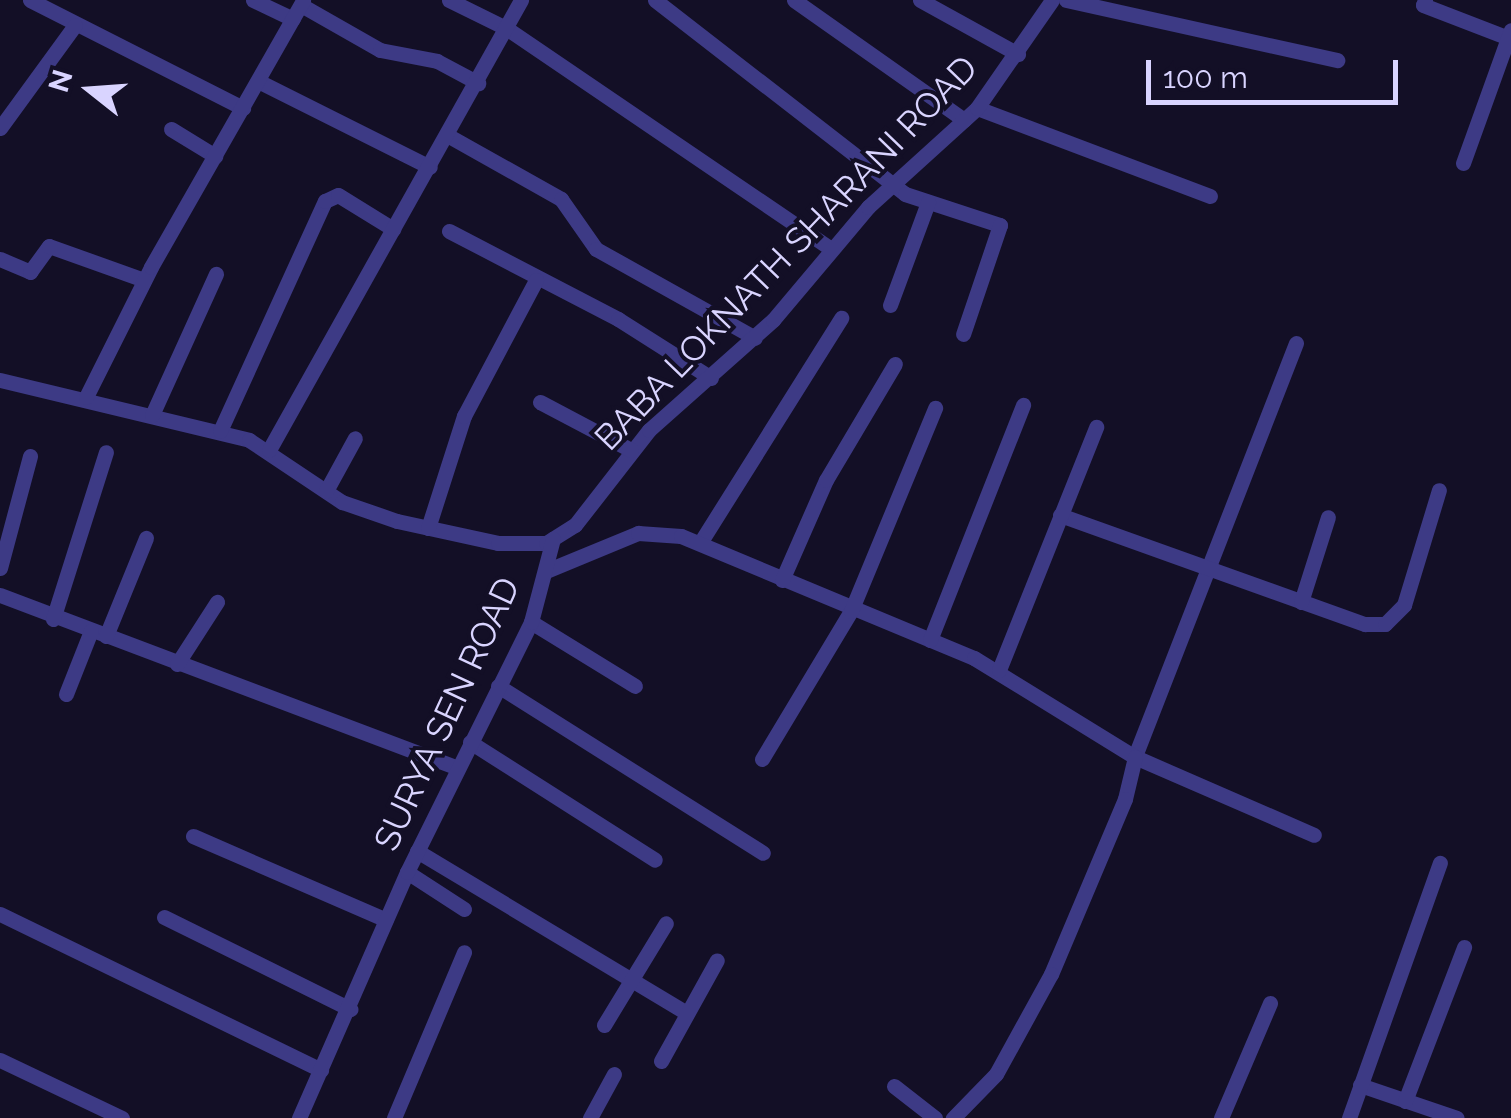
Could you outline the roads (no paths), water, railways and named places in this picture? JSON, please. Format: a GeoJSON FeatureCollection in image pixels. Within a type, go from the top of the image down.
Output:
{"type":"FeatureCollection","features":[{"type":"Feature","properties":{"kind":"street"},"geometry":{"type":"LineString","coordinates":[[30,0],[243,108]]}},
{"type":"Feature","properties":{"kind":"street"},"geometry":{"type":"LineString","coordinates":[[254,0],[299,8],[380,50],[437,60],[478,83]]}},
{"type":"Feature","properties":{"kind":"street"},"geometry":{"type":"LineString","coordinates":[[449,0],[506,28],[831,249]]}},
{"type":"Feature","properties":{"kind":"street"},"geometry":{"type":"LineString","coordinates":[[268,450],[478,83],[521,0]]}},
{"type":"Feature","properties":{"kind":"street"},"geometry":{"type":"LineString","coordinates":[[655,0],[894,184],[928,202],[1000,225],[963,334]]}},
{"type":"Feature","properties":{"kind":"street"},"geometry":{"type":"LineString","coordinates":[[794,0],[964,120]]}},
{"type":"Feature","properties":{"kind":"street"},"geometry":{"type":"LineString","coordinates":[[920,0],[1018,54]]}},
{"type":"Feature","properties":{"kind":"street","name":"BABA LOKNATH SHARANI ROAD"},"geometry":{"type":"LineString","coordinates":[[553,539],[575,525],[631,450],[755,338],[831,249],[977,108],[1052,0]]}},
{"type":"Feature","properties":{"kind":"street"},"geometry":{"type":"LineString","coordinates":[[1066,0],[1338,60]]}},
{"type":"Feature","properties":{"kind":"street"},"geometry":{"type":"LineString","coordinates":[[1424,0],[1423,6],[1510,36],[1463,164]]}},
{"type":"Feature","properties":{"kind":"street"},"geometry":{"type":"LineString","coordinates":[[86,397],[144,280],[299,8]]}},
{"type":"Feature","properties":{"kind":"street"},"geometry":{"type":"LineString","coordinates":[[0,128],[75,25]]}},
{"type":"Feature","properties":{"kind":"street"},"geometry":{"type":"LineString","coordinates":[[258,81],[430,167]]}},
{"type":"Feature","properties":{"kind":"street"},"geometry":{"type":"LineString","coordinates":[[977,108],[1210,196]]}},
{"type":"Feature","properties":{"kind":"street"},"geometry":{"type":"LineString","coordinates":[[171,129],[215,156]]}},
{"type":"Feature","properties":{"kind":"street"},"geometry":{"type":"LineString","coordinates":[[448,136],[560,199],[596,249],[755,338]]}},
{"type":"Feature","properties":{"kind":"street"},"geometry":{"type":"LineString","coordinates":[[220,432],[326,201],[338,195],[393,229]]}},
{"type":"Feature","properties":{"kind":"street"},"geometry":{"type":"LineString","coordinates":[[890,305],[928,202]]}},
{"type":"Feature","properties":{"kind":"street"},"geometry":{"type":"LineString","coordinates":[[449,230],[536,280],[618,319],[711,378]]}},
{"type":"Feature","properties":{"kind":"street"},"geometry":{"type":"LineString","coordinates":[[0,258],[30,272],[50,246],[144,280]]}},
{"type":"Feature","properties":{"kind":"street"},"geometry":{"type":"LineString","coordinates":[[152,415],[216,274]]}},
{"type":"Feature","properties":{"kind":"street"},"geometry":{"type":"LineString","coordinates":[[428,528],[464,416],[536,280]]}},
{"type":"Feature","properties":{"kind":"street"},"geometry":{"type":"LineString","coordinates":[[700,543],[841,318]]}},
{"type":"Feature","properties":{"kind":"street"},"geometry":{"type":"LineString","coordinates":[[965,1115],[996,1074],[1050,974],[1125,799],[1135,757],[1212,571],[1296,344]]}},
{"type":"Feature","properties":{"kind":"street"},"geometry":{"type":"LineString","coordinates":[[782,580],[826,480],[895,364]]}},
{"type":"Feature","properties":{"kind":"street","name":"SURYA SEN ROAD"},"geometry":{"type":"LineString","coordinates":[[0,380],[86,397],[220,432],[268,450],[326,490],[428,528],[498,543],[553,539],[531,622],[407,872],[350,1009],[298,1118]]}},
{"type":"Feature","properties":{"kind":"street"},"geometry":{"type":"LineString","coordinates":[[540,402],[631,450]]}},
{"type":"Feature","properties":{"kind":"street"},"geometry":{"type":"LineString","coordinates":[[930,640],[1023,405]]}},
{"type":"Feature","properties":{"kind":"street"},"geometry":{"type":"LineString","coordinates":[[762,759],[852,611],[936,408]]}},
{"type":"Feature","properties":{"kind":"street"},"geometry":{"type":"LineString","coordinates":[[999,670],[1096,427]]}},
{"type":"Feature","properties":{"kind":"street"},"geometry":{"type":"LineString","coordinates":[[326,490],[355,438]]}},
{"type":"Feature","properties":{"kind":"street"},"geometry":{"type":"LineString","coordinates":[[53,618],[106,452]]}},
{"type":"Feature","properties":{"kind":"street"},"geometry":{"type":"LineString","coordinates":[[0,568],[30,456]]}},
{"type":"Feature","properties":{"kind":"street"},"geometry":{"type":"LineString","coordinates":[[1060,516],[1365,624],[1397,618],[1439,490]]}},
{"type":"Feature","properties":{"kind":"street"},"geometry":{"type":"LineString","coordinates":[[1302,602],[1328,517]]}},
{"type":"Feature","properties":{"kind":"street"},"geometry":{"type":"LineString","coordinates":[[546,571],[638,533],[700,543],[852,611],[999,670],[1135,757],[1314,834]]}},
{"type":"Feature","properties":{"kind":"street"},"geometry":{"type":"LineString","coordinates":[[66,694],[146,538]]}},
{"type":"Feature","properties":{"kind":"street"},"geometry":{"type":"LineString","coordinates":[[0,596],[457,768]]}},
{"type":"Feature","properties":{"kind":"street"},"geometry":{"type":"LineString","coordinates":[[177,664],[216,602]]}},
{"type":"Feature","properties":{"kind":"street"},"geometry":{"type":"LineString","coordinates":[[531,622],[635,686]]}},
{"type":"Feature","properties":{"kind":"street"},"geometry":{"type":"LineString","coordinates":[[498,686],[762,852]]}},
{"type":"Feature","properties":{"kind":"street"},"geometry":{"type":"LineString","coordinates":[[470,742],[655,860]]}},
{"type":"Feature","properties":{"kind":"street"},"geometry":{"type":"LineString","coordinates":[[192,836],[386,920]]}},
{"type":"Feature","properties":{"kind":"street"},"geometry":{"type":"LineString","coordinates":[[417,851],[687,1014]]}},
{"type":"Feature","properties":{"kind":"street"},"geometry":{"type":"LineString","coordinates":[[1349,1118],[1440,862]]}},
{"type":"Feature","properties":{"kind":"street"},"geometry":{"type":"LineString","coordinates":[[407,872],[464,909]]}},
{"type":"Feature","properties":{"kind":"street"},"geometry":{"type":"LineString","coordinates":[[0,914],[321,1070]]}},
{"type":"Feature","properties":{"kind":"street"},"geometry":{"type":"LineString","coordinates":[[164,917],[350,1009]]}},
{"type":"Feature","properties":{"kind":"street"},"geometry":{"type":"LineString","coordinates":[[604,1024],[666,923]]}},
{"type":"Feature","properties":{"kind":"street"},"geometry":{"type":"LineString","coordinates":[[1406,1101],[1464,948]]}},
{"type":"Feature","properties":{"kind":"street"},"geometry":{"type":"LineString","coordinates":[[394,1118],[464,952]]}},
{"type":"Feature","properties":{"kind":"street"},"geometry":{"type":"LineString","coordinates":[[661,1061],[717,960]]}},
{"type":"Feature","properties":{"kind":"street"},"geometry":{"type":"LineString","coordinates":[[1221,1118],[1270,1003]]}},
{"type":"Feature","properties":{"kind":"street"},"geometry":{"type":"LineString","coordinates":[[0,1060],[122,1118]]}},
{"type":"Feature","properties":{"kind":"street"},"geometry":{"type":"LineString","coordinates":[[590,1118],[614,1074]]}},
{"type":"Feature","properties":{"kind":"street"},"geometry":{"type":"LineString","coordinates":[[1360,1085],[1406,1101],[1425,1113],[1457,1118]]}},
{"type":"Feature","properties":{"kind":"street"},"geometry":{"type":"LineString","coordinates":[[894,1086],[935,1118]]}}]}
